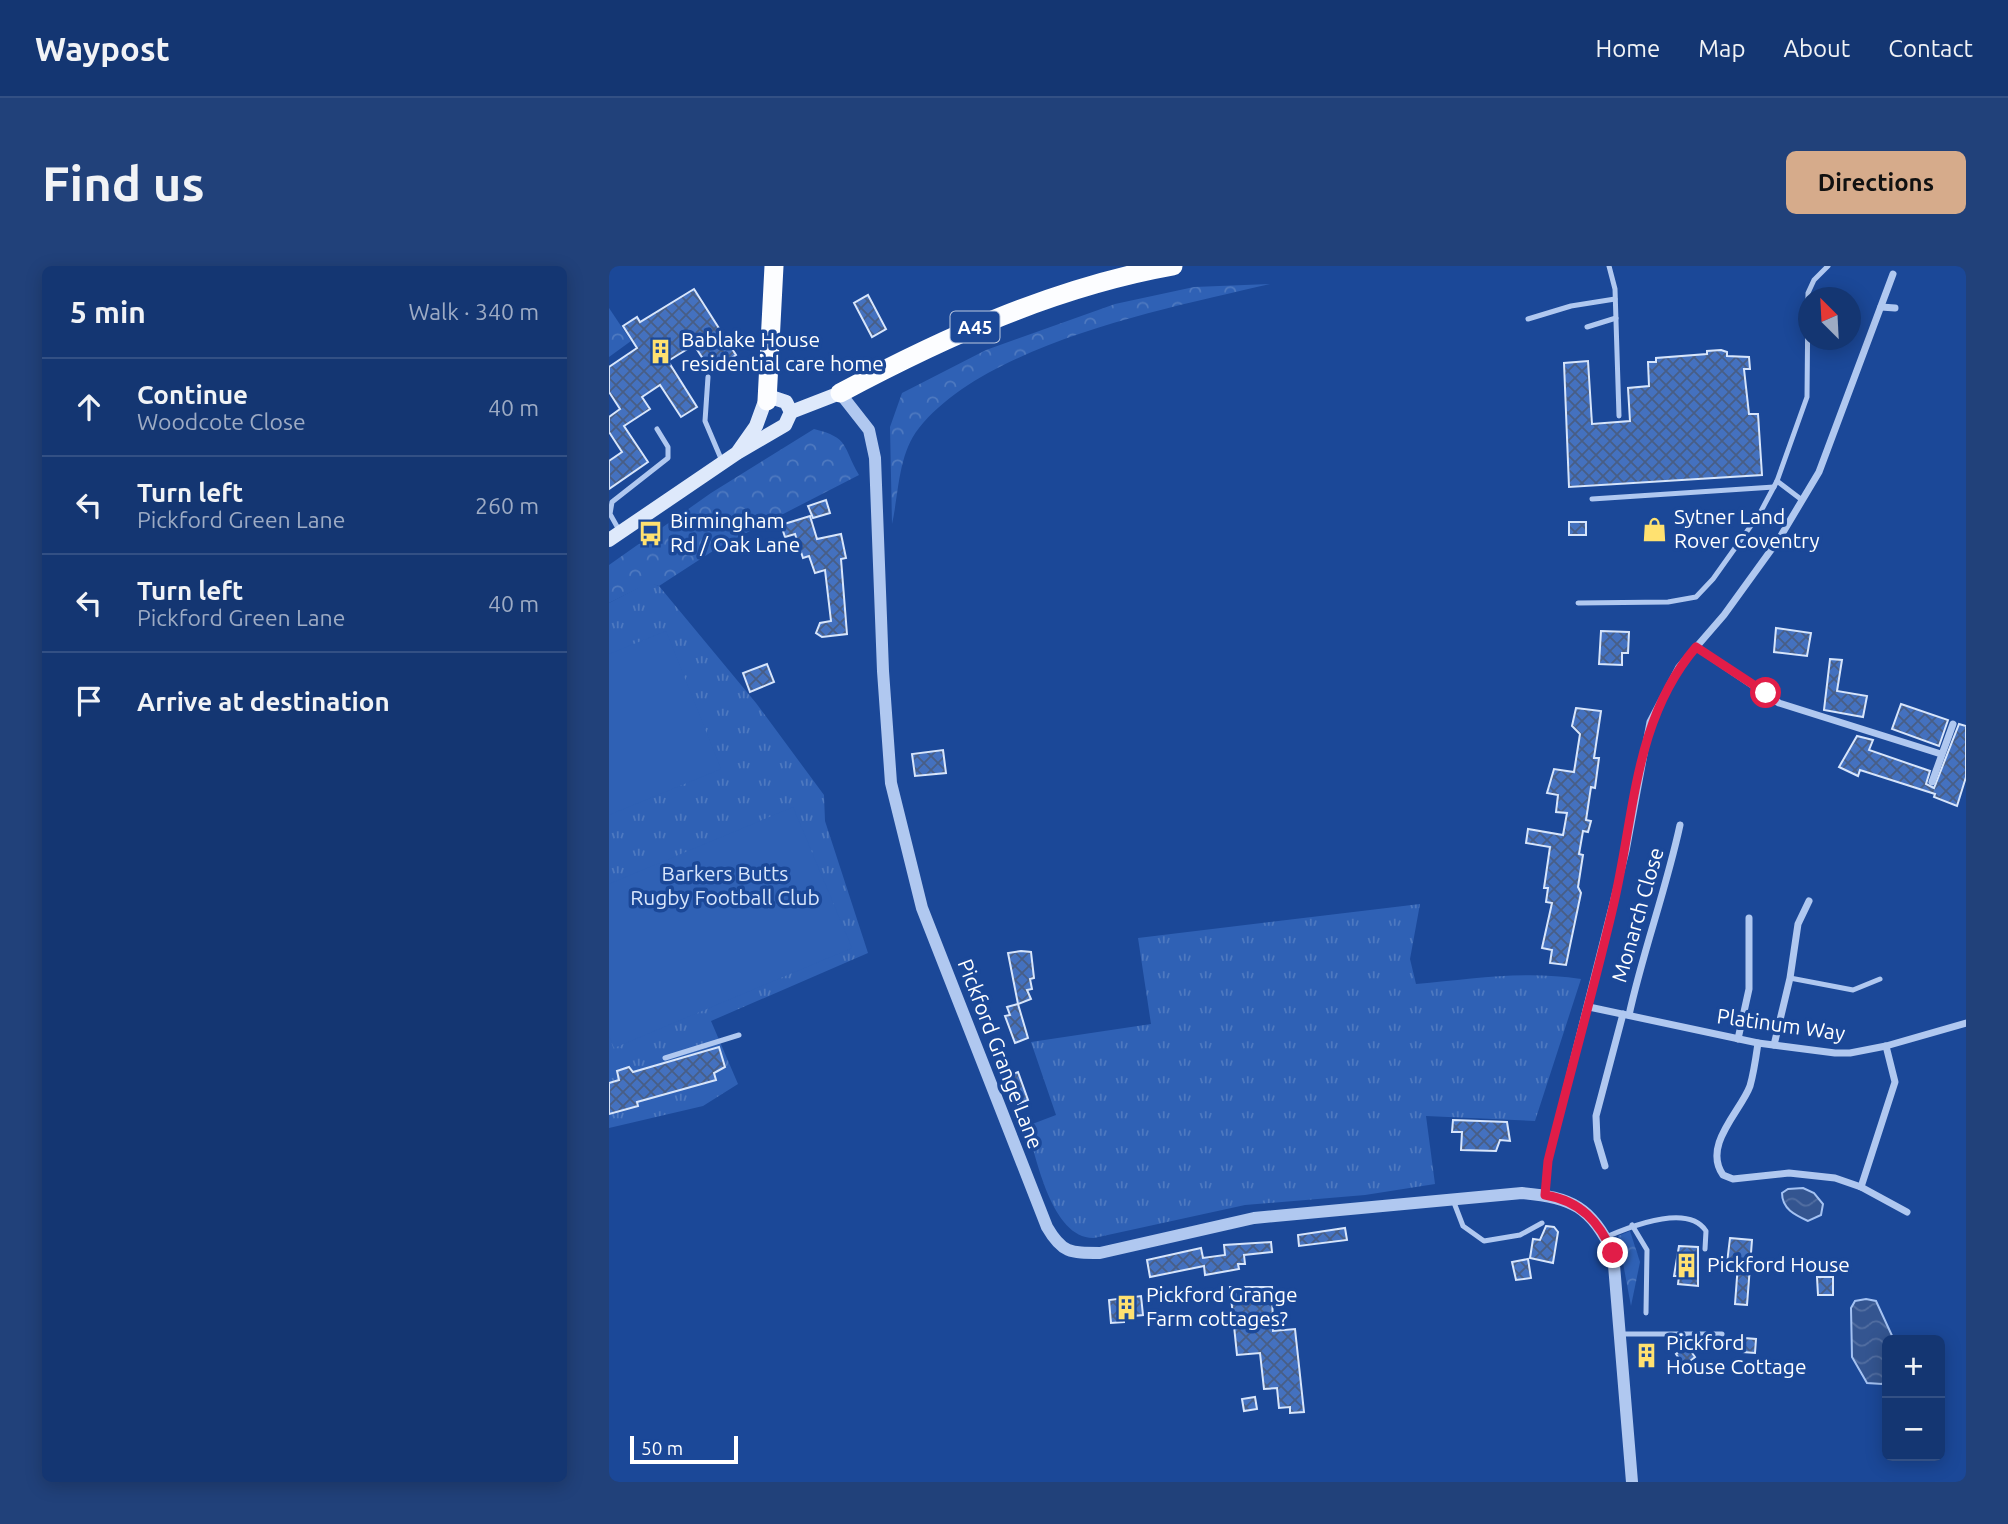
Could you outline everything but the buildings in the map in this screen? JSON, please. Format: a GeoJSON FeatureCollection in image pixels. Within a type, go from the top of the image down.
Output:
{"type":"FeatureCollection","features":[{"type":"Feature","properties":{"kind":"highway"},"geometry":{"type":"LineString","coordinates":[[763,409],[774,266]]}},
{"type":"Feature","properties":{"kind":"highway","name":"A45"},"geometry":{"type":"LineString","coordinates":[[840,393],[901,361],[1014,312],[1117,278],[1173,266]]}},
{"type":"Feature","properties":{"kind":"main road"},"geometry":{"type":"LineString","coordinates":[[791,412],[840,393]]}},
{"type":"Feature","properties":{"kind":"main road"},"geometry":{"type":"LineString","coordinates":[[737,453],[763,409],[781,400],[791,412]]}},
{"type":"Feature","properties":{"kind":"main road"},"geometry":{"type":"LineString","coordinates":[[763,409],[767,428],[779,429]]}},
{"type":"Feature","properties":{"kind":"main road"},"geometry":{"type":"LineString","coordinates":[[615,536],[737,453],[779,429],[788,422],[791,412]]}},
{"type":"Feature","properties":{"kind":"street"},"geometry":{"type":"LineString","coordinates":[[1545,1195],[1552,1147],[1626,851],[1650,722],[1666,687],[1779,539],[1818,472],[1893,274]]}},
{"type":"Feature","properties":{"kind":"street"},"geometry":{"type":"LineString","coordinates":[[1881,307],[1895,308]]}},
{"type":"Feature","properties":{"kind":"street","name":"Pickford Grange Lane"},"geometry":{"type":"LineString","coordinates":[[840,393],[869,430],[875,458],[891,783],[919,895],[1047,1227],[1056,1243],[1064,1250],[1100,1253],[1254,1218],[1522,1193],[1545,1195],[1574,1203],[1598,1225],[1606,1237]]}},
{"type":"Feature","properties":{"kind":"street"},"geometry":{"type":"LineString","coordinates":[[1696,647],[1779,703],[1941,754]]}},
{"type":"Feature","properties":{"kind":"street"},"geometry":{"type":"LineString","coordinates":[[1932,782],[1953,724]]}},
{"type":"Feature","properties":{"kind":"street","name":"Monarch Close"},"geometry":{"type":"LineString","coordinates":[[1605,1166],[1597,1139],[1596,1116],[1642,956],[1667,886],[1680,825]]}},
{"type":"Feature","properties":{"kind":"street"},"geometry":{"type":"LineString","coordinates":[[1774,1045],[1790,978],[1798,924],[1809,901]]}},
{"type":"Feature","properties":{"kind":"street"},"geometry":{"type":"LineString","coordinates":[[1738,1039],[1749,989],[1749,918]]}},
{"type":"Feature","properties":{"kind":"street","name":"Platinum Way"},"geometry":{"type":"LineString","coordinates":[[1589,1006],[1758,1043],[1850,1053],[1886,1046],[1966,1023]]}},
{"type":"Feature","properties":{"kind":"street"},"geometry":{"type":"LineString","coordinates":[[1758,1043],[1749,1087],[1727,1121],[1720,1147],[1720,1171],[1733,1179],[1789,1173],[1835,1178],[1861,1187],[1907,1212]]}},
{"type":"Feature","properties":{"kind":"street"},"geometry":{"type":"LineString","coordinates":[[1861,1187],[1895,1082],[1886,1046]]}},
{"type":"Feature","properties":{"kind":"street"},"geometry":{"type":"LineString","coordinates":[[1606,1237],[1613,1253],[1632,1482]]}},
{"type":"Feature","properties":{"kind":"lane"},"geometry":{"type":"LineString","coordinates":[[1609,266],[1615,299],[1619,416]]}},
{"type":"Feature","properties":{"kind":"lane"},"geometry":{"type":"LineString","coordinates":[[1812,287],[1814,280],[1828,266]]}},
{"type":"Feature","properties":{"kind":"lane"},"geometry":{"type":"LineString","coordinates":[[1528,319],[1571,306],[1615,299]]}},
{"type":"Feature","properties":{"kind":"lane"},"geometry":{"type":"LineString","coordinates":[[1587,327],[1616,318]]}},
{"type":"Feature","properties":{"kind":"lane"},"geometry":{"type":"LineString","coordinates":[[1578,603],[1668,602],[1696,597],[1760,513],[1775,484],[1807,397],[1807,350]]}},
{"type":"Feature","properties":{"kind":"lane"},"geometry":{"type":"LineString","coordinates":[[708,377],[705,421],[723,463]]}},
{"type":"Feature","properties":{"kind":"lane"},"geometry":{"type":"LineString","coordinates":[[615,536],[610,514],[612,502],[668,458],[668,447],[657,429]]}},
{"type":"Feature","properties":{"kind":"lane"},"geometry":{"type":"LineString","coordinates":[[1592,499],[1775,484],[1802,500]]}},
{"type":"Feature","properties":{"kind":"lane"},"geometry":{"type":"LineString","coordinates":[[1790,978],[1853,990],[1880,979]]}},
{"type":"Feature","properties":{"kind":"lane"},"geometry":{"type":"LineString","coordinates":[[665,1058],[739,1035]]}},
{"type":"Feature","properties":{"kind":"lane"},"geometry":{"type":"LineString","coordinates":[[1453,1200],[1463,1226],[1484,1241],[1520,1235],[1542,1223]]}},
{"type":"Feature","properties":{"kind":"lane"},"geometry":{"type":"LineString","coordinates":[[1606,1237],[1632,1225],[1666,1219],[1692,1222],[1706,1231],[1705,1249]]}},
{"type":"Feature","properties":{"kind":"lane"},"geometry":{"type":"LineString","coordinates":[[1632,1225],[1647,1250],[1646,1313]]}},
{"type":"Feature","properties":{"kind":"lane"},"geometry":{"type":"LineString","coordinates":[[1621,1334],[1722,1334]]}},
{"type":"Feature","properties":{"kind":"green space"},"geometry":{"type":"Polygon","coordinates":[[[1270,284],[1082,333],[1033,351],[988,373],[949,398],[912,438],[900,474],[892,524],[890,427],[902,393],[986,350],[1115,304],[1194,287],[1270,284]]]}},
{"type":"Feature","properties":{"kind":"green space"},"geometry":{"type":"Polygon","coordinates":[[[609,308],[631,341],[609,357],[609,308]]]}},
{"type":"Feature","properties":{"kind":"green space"},"geometry":{"type":"Polygon","coordinates":[[[814,429],[834,436],[844,444],[859,475],[719,547],[659,586],[649,583],[609,603],[609,565],[711,493],[814,429]]]}},
{"type":"Feature","properties":{"kind":"green space","name":"Barkers Butts Rugby Football Club"},"geometry":{"type":"Polygon","coordinates":[[[649,582],[659,586],[756,703],[824,795],[825,821],[868,953],[711,1021],[738,1084],[703,1106],[609,1128],[609,603],[649,582]]]}},
{"type":"Feature","properties":{"kind":"green space"},"geometry":{"type":"Polygon","coordinates":[[[666,631],[721,769],[609,815],[609,654],[666,631]]]}},
{"type":"Feature","properties":{"kind":"green space"},"geometry":{"type":"Polygon","coordinates":[[[793,807],[852,948],[614,1048],[609,1036],[609,884],[793,807]]]}},
{"type":"Feature","properties":{"kind":"green space"},"geometry":{"type":"Polygon","coordinates":[[[1420,904],[1410,959],[1416,984],[1519,975],[1581,979],[1535,1121],[1426,1116],[1435,1184],[1365,1195],[1245,1205],[1094,1238],[1079,1235],[1067,1225],[1048,1194],[1027,1126],[1056,1115],[1031,1042],[1151,1024],[1138,938],[1420,904]]]}},
{"type":"Feature","properties":{"kind":"green space"},"geometry":{"type":"Polygon","coordinates":[[[1630,1231],[1640,1262],[1631,1306],[1618,1236],[1630,1231]]]}},
{"type":"Feature","properties":{"kind":"water"},"geometry":{"type":"Polygon","coordinates":[[[1803,1188],[1814,1193],[1823,1204],[1821,1215],[1808,1221],[1790,1211],[1784,1203],[1782,1193],[1788,1189],[1803,1188]]]}},
{"type":"Feature","properties":{"kind":"water"},"geometry":{"type":"Polygon","coordinates":[[[1855,1301],[1876,1301],[1892,1335],[1882,1335],[1882,1384],[1867,1383],[1852,1357],[1851,1308],[1855,1301]]]}},
{"type":"Feature","properties":{"kind":"place","name":"Bablake House residential care home"},"geometry":{"type":"Point","coordinates":[661,352]}},
{"type":"Feature","properties":{"kind":"place","name":"Sytner Land Rover Coventry"},"geometry":{"type":"Point","coordinates":[1654,529]}},
{"type":"Feature","properties":{"kind":"place","name":"Birmingham Rd / Oak Lane"},"geometry":{"type":"Point","coordinates":[650,533]}},
{"type":"Feature","properties":{"kind":"place","name":"Pickford House"},"geometry":{"type":"Point","coordinates":[1687,1265]}},
{"type":"Feature","properties":{"kind":"place","name":"Pickford Grange Farm cottages?"},"geometry":{"type":"Point","coordinates":[1126,1307]}},
{"type":"Feature","properties":{"kind":"place","name":"Pickford House Cottage"},"geometry":{"type":"Point","coordinates":[1646,1355]}},
{"type":"Feature","properties":{"kind":"route"},"geometry":{"type":"LineString","coordinates":[[1613,1253],[1606,1237],[1588,1214],[1574,1203],[1545,1195],[1548,1161],[1586,1019],[1626,851],[1650,722],[1666,687],[1696,647],[1766,693]]}}]}
